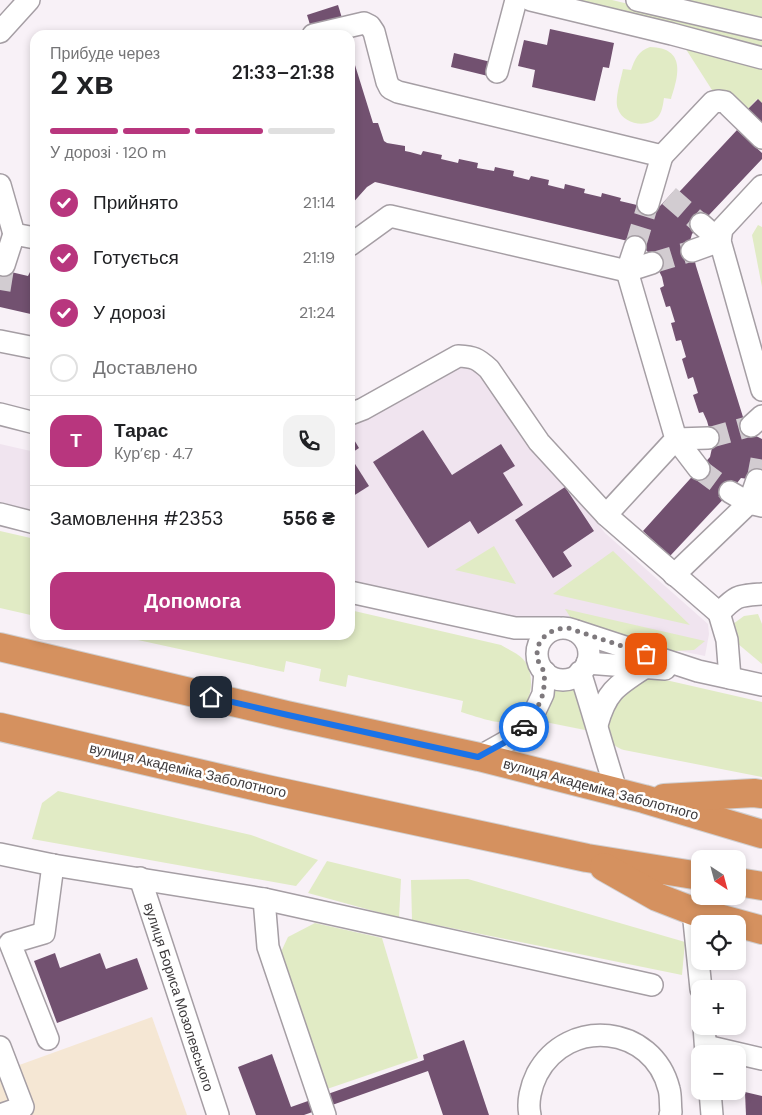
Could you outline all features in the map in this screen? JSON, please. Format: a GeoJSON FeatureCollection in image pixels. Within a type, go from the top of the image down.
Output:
{"type":"FeatureCollection","features":[{"type":"Feature","properties":{"kind":"highway","name":"вулиця Академіка Заболотного"},"geometry":{"type":"LineString","coordinates":[[0,647],[288,715],[478,757],[644,799],[762,834]]}},
{"type":"Feature","properties":{"kind":"highway","name":"вулиця Академіка Заболотного"},"geometry":{"type":"LineString","coordinates":[[0,727],[281,792],[588,858],[691,875]]}},
{"type":"Feature","properties":{"kind":"highway"},"geometry":{"type":"LineString","coordinates":[[644,799],[762,794]]}},
{"type":"Feature","properties":{"kind":"highway"},"geometry":{"type":"LineString","coordinates":[[588,858],[657,897],[693,911],[762,930]]}},
{"type":"Feature","properties":{"kind":"highway"},"geometry":{"type":"LineString","coordinates":[[746,883],[762,886]]}},
{"type":"Feature","properties":{"kind":"street"},"geometry":{"type":"LineString","coordinates":[[0,32],[29,0]]}},
{"type":"Feature","properties":{"kind":"street"},"geometry":{"type":"LineString","coordinates":[[497,72],[516,0]]}},
{"type":"Feature","properties":{"kind":"street"},"geometry":{"type":"LineString","coordinates":[[531,0],[762,58]]}},
{"type":"Feature","properties":{"kind":"street"},"geometry":{"type":"LineString","coordinates":[[637,0],[762,29]]}},
{"type":"Feature","properties":{"kind":"street"},"geometry":{"type":"LineString","coordinates":[[334,30],[364,23],[370,26],[374,32],[387,82],[390,88],[398,92],[662,156]]}},
{"type":"Feature","properties":{"kind":"street"},"geometry":{"type":"LineString","coordinates":[[648,204],[662,190],[662,156],[713,102],[725,102],[762,138]]}},
{"type":"Feature","properties":{"kind":"street"},"geometry":{"type":"LineString","coordinates":[[0,185],[14,234],[4,265]]}},
{"type":"Feature","properties":{"kind":"street"},"geometry":{"type":"LineString","coordinates":[[762,186],[722,229],[720,241],[762,390]]}},
{"type":"Feature","properties":{"kind":"street"},"geometry":{"type":"LineString","coordinates":[[355,241],[390,216],[628,272],[652,263]]}},
{"type":"Feature","properties":{"kind":"street"},"geometry":{"type":"LineString","coordinates":[[701,224],[720,241]]}},
{"type":"Feature","properties":{"kind":"street"},"geometry":{"type":"LineString","coordinates":[[14,234],[30,237]]}},
{"type":"Feature","properties":{"kind":"street"},"geometry":{"type":"LineString","coordinates":[[692,251],[720,241]]}},
{"type":"Feature","properties":{"kind":"street"},"geometry":{"type":"LineString","coordinates":[[635,247],[628,272],[676,439],[699,469]]}},
{"type":"Feature","properties":{"kind":"street"},"geometry":{"type":"LineString","coordinates":[[0,341],[30,347]]}},
{"type":"Feature","properties":{"kind":"street"},"geometry":{"type":"LineString","coordinates":[[355,412],[458,356],[478,360],[489,370],[539,442],[606,514],[719,614],[727,640],[730,678]]}},
{"type":"Feature","properties":{"kind":"street"},"geometry":{"type":"LineString","coordinates":[[0,414],[30,422]]}},
{"type":"Feature","properties":{"kind":"street"},"geometry":{"type":"LineString","coordinates":[[606,514],[676,439],[708,438]]}},
{"type":"Feature","properties":{"kind":"street"},"geometry":{"type":"LineString","coordinates":[[674,575],[755,504],[757,480]]}},
{"type":"Feature","properties":{"kind":"street"},"geometry":{"type":"LineString","coordinates":[[730,492],[755,504]]}},
{"type":"Feature","properties":{"kind":"street"},"geometry":{"type":"LineString","coordinates":[[0,514],[30,522]]}},
{"type":"Feature","properties":{"kind":"street"},"geometry":{"type":"LineString","coordinates":[[355,593],[515,628],[567,630],[698,671],[762,685]]}},
{"type":"Feature","properties":{"kind":"street"},"geometry":{"type":"LineString","coordinates":[[719,614],[732,600],[741,595],[762,594]]}},
{"type":"Feature","properties":{"kind":"street"},"geometry":{"type":"LineString","coordinates":[[515,628],[537,652]]}},
{"type":"Feature","properties":{"kind":"street"},"geometry":{"type":"LineString","coordinates":[[567,630],[582,636],[586,642],[589,656],[584,668],[570,679],[563,680],[550,676],[545,672],[538,660],[537,652],[539,644],[551,631],[567,630]]}},
{"type":"Feature","properties":{"kind":"street"},"geometry":{"type":"LineString","coordinates":[[584,668],[644,668],[698,671]]}},
{"type":"Feature","properties":{"kind":"street"},"geometry":{"type":"LineString","coordinates":[[584,668],[601,744],[617,793]]}},
{"type":"Feature","properties":{"kind":"street"},"geometry":{"type":"LineString","coordinates":[[597,726],[602,708],[608,696],[622,682],[644,668]]}},
{"type":"Feature","properties":{"kind":"street"},"geometry":{"type":"LineString","coordinates":[[478,757],[511,739],[524,727],[543,694],[545,672]]}},
{"type":"Feature","properties":{"kind":"street"},"geometry":{"type":"LineString","coordinates":[[0,854],[52,865],[264,899],[652,985]]}},
{"type":"Feature","properties":{"kind":"street"},"geometry":{"type":"LineString","coordinates":[[48,1039],[10,942],[44,933],[52,865]]}},
{"type":"Feature","properties":{"kind":"street","name":"вулиця Бориса Мозолевського"},"geometry":{"type":"LineString","coordinates":[[140,878],[218,1115]]}},
{"type":"Feature","properties":{"kind":"street"},"geometry":{"type":"LineString","coordinates":[[264,899],[268,948],[325,1115]]}},
{"type":"Feature","properties":{"kind":"street"},"geometry":{"type":"LineString","coordinates":[[693,911],[700,980]]}},
{"type":"Feature","properties":{"kind":"street"},"geometry":{"type":"LineString","coordinates":[[530,1115],[532,1084],[543,1063],[562,1046],[582,1037],[605,1034],[627,1040],[646,1051],[661,1068],[669,1089],[670,1115]]}},
{"type":"Feature","properties":{"kind":"street"},"geometry":{"type":"LineString","coordinates":[[705,1042],[762,1059]]}},
{"type":"Feature","properties":{"kind":"street"},"geometry":{"type":"LineString","coordinates":[[0,1047],[22,1107],[10,1113]]}},
{"type":"Feature","properties":{"kind":"street"},"geometry":{"type":"LineString","coordinates":[[711,1100],[712,1115]]}},
{"type":"Feature","properties":{"kind":"shaded area"},"geometry":{"type":"Polygon","coordinates":[[[465,363],[481,372],[605,533],[708,624],[709,634],[705,656],[355,585],[355,419],[465,363]]]}},
{"type":"Feature","properties":{"kind":"shaded area"},"geometry":{"type":"Polygon","coordinates":[[[0,444],[30,451],[30,516],[0,509],[0,444]]]}},
{"type":"Feature","properties":{"kind":"shaded area"},"geometry":{"type":"Polygon","coordinates":[[[152,1017],[187,1115],[0,1115],[0,1072],[152,1017]]]}},
{"type":"Feature","properties":{"kind":"green space"},"geometry":{"type":"Polygon","coordinates":[[[558,0],[612,0],[674,15],[762,39],[762,51],[558,0]]]}},
{"type":"Feature","properties":{"kind":"green space"},"geometry":{"type":"Polygon","coordinates":[[[669,0],[762,0],[762,22],[669,0]]]}},
{"type":"Feature","properties":{"kind":"green space"},"geometry":{"type":"Polygon","coordinates":[[[682,43],[762,67],[762,103],[757,99],[747,110],[725,90],[712,90],[682,43]]]}},
{"type":"Feature","properties":{"kind":"green space"},"geometry":{"type":"Polygon","coordinates":[[[650,47],[670,52],[675,58],[677,72],[671,99],[664,98],[658,117],[653,121],[642,124],[630,121],[621,114],[617,105],[618,89],[623,69],[631,70],[638,56],[650,47]]]}},
{"type":"Feature","properties":{"kind":"green space"},"geometry":{"type":"Polygon","coordinates":[[[758,225],[762,227],[762,287],[752,235],[758,225]]]}},
{"type":"Feature","properties":{"kind":"green space"},"geometry":{"type":"Polygon","coordinates":[[[0,531],[30,538],[30,615],[0,608],[0,531]]]}},
{"type":"Feature","properties":{"kind":"green space"},"geometry":{"type":"Polygon","coordinates":[[[494,546],[516,584],[455,570],[494,546]]]}},
{"type":"Feature","properties":{"kind":"green space"},"geometry":{"type":"Polygon","coordinates":[[[613,551],[690,625],[553,594],[613,551]]]}},
{"type":"Feature","properties":{"kind":"green space"},"geometry":{"type":"Polygon","coordinates":[[[565,609],[705,641],[694,650],[674,651],[578,629],[565,609]]]}},
{"type":"Feature","properties":{"kind":"green space"},"geometry":{"type":"Polygon","coordinates":[[[355,611],[501,645],[522,658],[526,663],[531,681],[531,690],[524,707],[518,714],[502,722],[461,712],[463,701],[348,675],[346,687],[319,681],[321,669],[286,661],[284,672],[138,640],[355,640],[355,611]]]}},
{"type":"Feature","properties":{"kind":"green space"},"geometry":{"type":"Polygon","coordinates":[[[758,614],[762,624],[762,664],[731,638],[733,624],[744,616],[758,614]]]}},
{"type":"Feature","properties":{"kind":"green space"},"geometry":{"type":"Polygon","coordinates":[[[657,678],[762,702],[762,777],[624,750],[612,743],[607,732],[608,705],[641,679],[657,678]]]}},
{"type":"Feature","properties":{"kind":"green space"},"geometry":{"type":"Polygon","coordinates":[[[580,685],[585,730],[540,721],[552,688],[566,690],[580,685]]]}},
{"type":"Feature","properties":{"kind":"green space"},"geometry":{"type":"Polygon","coordinates":[[[58,791],[251,835],[318,860],[296,886],[32,839],[42,803],[58,791]]]}},
{"type":"Feature","properties":{"kind":"green space"},"geometry":{"type":"Polygon","coordinates":[[[327,861],[401,879],[399,918],[308,893],[327,861]]]}},
{"type":"Feature","properties":{"kind":"green space"},"geometry":{"type":"Polygon","coordinates":[[[468,879],[685,942],[682,975],[412,920],[411,880],[468,879]]]}},
{"type":"Feature","properties":{"kind":"green space"},"geometry":{"type":"Polygon","coordinates":[[[315,923],[382,938],[418,1058],[327,1089],[280,954],[288,937],[315,923]]]}},
{"type":"Feature","properties":{"kind":"building"},"geometry":{"type":"Polygon","coordinates":[[[338,5],[342,18],[311,28],[307,15],[338,5]]]}},
{"type":"Feature","properties":{"kind":"building"},"geometry":{"type":"Polygon","coordinates":[[[550,29],[614,43],[609,68],[603,67],[595,101],[532,87],[535,70],[518,66],[524,40],[547,45],[550,29]]]}},
{"type":"Feature","properties":{"kind":"building"},"geometry":{"type":"Polygon","coordinates":[[[454,53],[491,62],[488,76],[451,67],[454,53]]]}},
{"type":"Feature","properties":{"kind":"building"},"geometry":{"type":"Polygon","coordinates":[[[355,65],[373,123],[378,123],[384,141],[387,143],[405,146],[405,151],[421,155],[423,151],[442,155],[441,159],[458,163],[459,159],[478,163],[477,168],[494,171],[495,167],[514,171],[513,176],[529,180],[531,176],[549,180],[548,185],[564,189],[565,184],[585,189],[584,193],[601,197],[602,193],[621,198],[620,201],[637,205],[639,201],[660,206],[673,192],[677,194],[737,130],[762,153],[762,159],[692,234],[690,241],[743,417],[748,416],[752,434],[762,439],[762,481],[741,478],[670,556],[643,531],[710,457],[712,448],[708,438],[709,428],[707,421],[703,412],[699,413],[693,395],[698,393],[693,377],[688,379],[682,359],[686,357],[681,340],[676,341],[671,323],[675,322],[670,306],[666,307],[660,288],[664,286],[662,277],[659,271],[654,271],[650,254],[645,249],[628,241],[375,182],[367,187],[355,200],[355,65]]]}},
{"type":"Feature","properties":{"kind":"building"},"geometry":{"type":"Polygon","coordinates":[[[758,99],[762,103],[762,126],[747,110],[758,99]]]}},
{"type":"Feature","properties":{"kind":"building"},"geometry":{"type":"Polygon","coordinates":[[[0,264],[11,272],[28,276],[30,272],[30,314],[0,307],[0,264]]]}},
{"type":"Feature","properties":{"kind":"building"},"geometry":{"type":"Polygon","coordinates":[[[423,430],[452,475],[501,444],[515,466],[503,473],[523,505],[478,534],[470,521],[428,548],[373,462],[423,430]]]}},
{"type":"Feature","properties":{"kind":"building"},"geometry":{"type":"Polygon","coordinates":[[[355,441],[359,448],[355,451],[355,441]]]}},
{"type":"Feature","properties":{"kind":"building"},"geometry":{"type":"Polygon","coordinates":[[[355,464],[369,486],[355,495],[355,464]]]}},
{"type":"Feature","properties":{"kind":"building"},"geometry":{"type":"Polygon","coordinates":[[[565,487],[594,531],[563,552],[572,566],[553,578],[515,520],[565,487]]]}},
{"type":"Feature","properties":{"kind":"building"},"geometry":{"type":"Polygon","coordinates":[[[55,953],[60,968],[100,953],[106,969],[137,958],[148,989],[57,1023],[34,961],[55,953]]]}},
{"type":"Feature","properties":{"kind":"building"},"geometry":{"type":"Polygon","coordinates":[[[464,1040],[489,1115],[443,1115],[428,1071],[304,1115],[256,1115],[238,1067],[272,1054],[291,1107],[424,1060],[423,1055],[464,1040]]]}},
{"type":"Feature","properties":{"kind":"building"},"geometry":{"type":"Polygon","coordinates":[[[746,1092],[762,1096],[762,1115],[746,1115],[746,1092]]]}},
{"type":"Feature","properties":{"kind":"tunnel"},"geometry":{"type":"LineString","coordinates":[[669,196],[701,224]]}},
{"type":"Feature","properties":{"kind":"tunnel"},"geometry":{"type":"LineString","coordinates":[[635,247],[648,204]]}},
{"type":"Feature","properties":{"kind":"tunnel"},"geometry":{"type":"LineString","coordinates":[[652,263],[692,251]]}},
{"type":"Feature","properties":{"kind":"tunnel"},"geometry":{"type":"LineString","coordinates":[[0,290],[4,265]]}},
{"type":"Feature","properties":{"kind":"tunnel"},"geometry":{"type":"LineString","coordinates":[[708,438],[751,426]]}},
{"type":"Feature","properties":{"kind":"tunnel"},"geometry":{"type":"LineString","coordinates":[[757,480],[762,454]]}},
{"type":"Feature","properties":{"kind":"tunnel"},"geometry":{"type":"LineString","coordinates":[[699,469],[730,492]]}},
{"type":"Feature","properties":{"kind":"way so far"},"geometry":{"type":"LineString","coordinates":[[524,727],[543,694],[545,672],[538,660],[537,652],[539,644],[551,631],[559,628],[568,628],[646,654]]}},
{"type":"Feature","properties":{"kind":"route"},"geometry":{"type":"LineString","coordinates":[[211,697],[478,757],[511,739],[524,727]]}}]}
